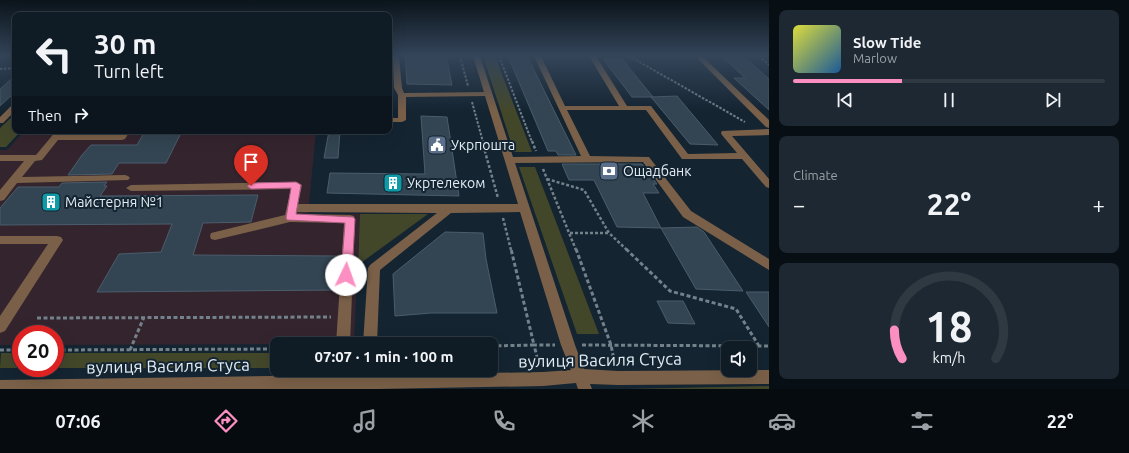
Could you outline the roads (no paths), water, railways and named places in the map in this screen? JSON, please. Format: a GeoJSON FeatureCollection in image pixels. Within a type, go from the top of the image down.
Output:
{"type":"FeatureCollection","features":[{"type":"Feature","properties":{"kind":"street"},"geometry":{"type":"LineString","coordinates":[[392,120],[402,120],[402,95],[398,88],[396,74]]}},
{"type":"Feature","properties":{"kind":"street"},"geometry":{"type":"LineString","coordinates":[[481,74],[568,344],[582,382]]}},
{"type":"Feature","properties":{"kind":"street"},"geometry":{"type":"LineString","coordinates":[[546,74],[587,159]]}},
{"type":"Feature","properties":{"kind":"street"},"geometry":{"type":"LineString","coordinates":[[603,74],[624,108]]}},
{"type":"Feature","properties":{"kind":"street"},"geometry":{"type":"LineString","coordinates":[[717,74],[769,124]]}},
{"type":"Feature","properties":{"kind":"street"},"geometry":{"type":"LineString","coordinates":[[402,95],[487,94]]}},
{"type":"Feature","properties":{"kind":"street"},"geometry":{"type":"LineString","coordinates":[[562,108],[648,108],[685,156],[744,156]]}},
{"type":"Feature","properties":{"kind":"street"},"geometry":{"type":"LineString","coordinates":[[0,121],[12,110]]}},
{"type":"Feature","properties":{"kind":"street"},"geometry":{"type":"LineString","coordinates":[[765,132],[725,133],[769,185]]}},
{"type":"Feature","properties":{"kind":"street"},"geometry":{"type":"LineString","coordinates":[[0,158],[38,158],[58,134],[122,137],[124,134]]}},
{"type":"Feature","properties":{"kind":"street"},"geometry":{"type":"LineString","coordinates":[[0,197],[32,158]]}},
{"type":"Feature","properties":{"kind":"street"},"geometry":{"type":"LineString","coordinates":[[510,160],[540,161],[646,159],[687,214],[769,265]]}},
{"type":"Feature","properties":{"kind":"street"},"geometry":{"type":"LineString","coordinates":[[14,180],[296,185],[292,213]]}},
{"type":"Feature","properties":{"kind":"street"},"geometry":{"type":"LineString","coordinates":[[214,236],[292,213],[525,208]]}},
{"type":"Feature","properties":{"kind":"street"},"geometry":{"type":"LineString","coordinates":[[370,337],[374,268],[449,209]]}},
{"type":"Feature","properties":{"kind":"street"},"geometry":{"type":"LineString","coordinates":[[292,213],[350,219],[343,337]]}},
{"type":"Feature","properties":{"kind":"street"},"geometry":{"type":"LineString","coordinates":[[0,240],[57,240],[0,327]]}},
{"type":"Feature","properties":{"kind":"street","name":"вулиця Василя Стуса"},"geometry":{"type":"LineString","coordinates":[[0,387],[303,385],[338,377]]}},
{"type":"Feature","properties":{"kind":"street","name":"вулиця Василя Стуса"},"geometry":{"type":"LineString","coordinates":[[380,377],[460,385],[543,379],[582,382],[618,378],[769,377]]}},
{"type":"Feature","properties":{"kind":"place","name":"Укрпошта"},"geometry":{"type":"Point","coordinates":[437,145]}},
{"type":"Feature","properties":{"kind":"place","name":"Ощадбанк"},"geometry":{"type":"Point","coordinates":[609,171]}},
{"type":"Feature","properties":{"kind":"place","name":"Укртелеком"},"geometry":{"type":"Point","coordinates":[393,183]}},
{"type":"Feature","properties":{"kind":"place","name":"Майстерня №1"},"geometry":{"type":"Point","coordinates":[51,202]}}]}
